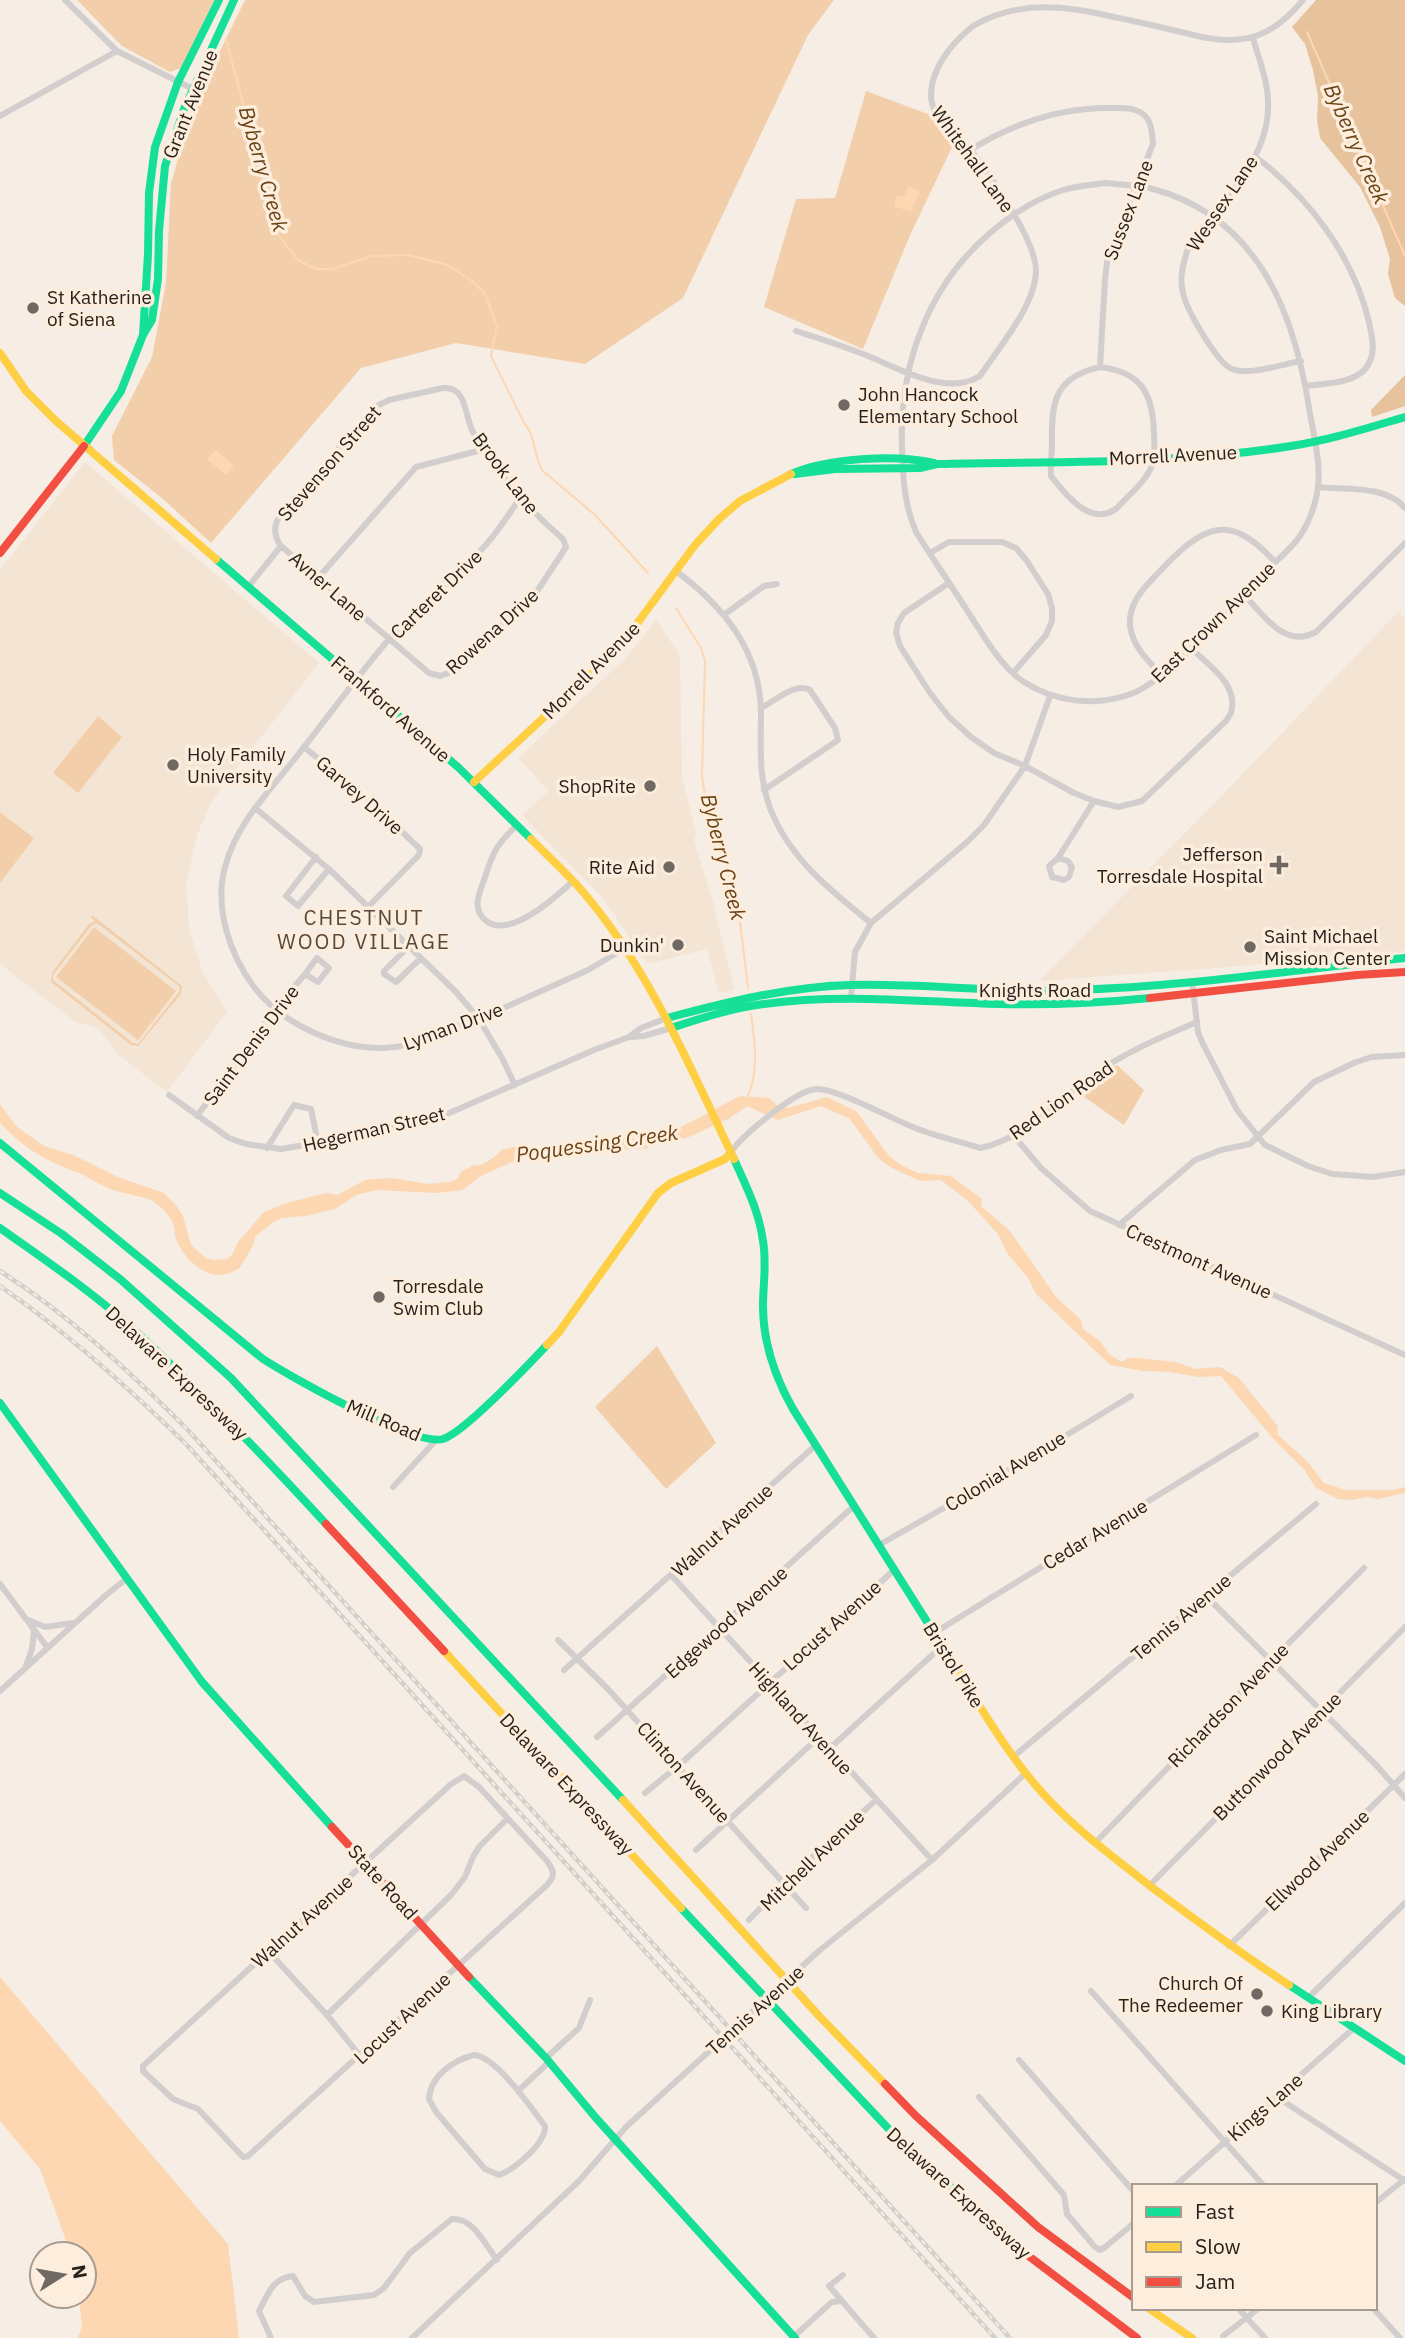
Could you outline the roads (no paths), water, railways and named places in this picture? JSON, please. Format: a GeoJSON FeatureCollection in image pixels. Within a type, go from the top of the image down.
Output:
{"type":"FeatureCollection","features":[{"type":"Feature","properties":{"kind":"main road","name":"Grant Avenue"},"geometry":{"type":"LineString","coordinates":[[143,335],[141,317],[148,268],[148,199],[158,134],[179,82],[219,0]]}},
{"type":"Feature","properties":{"kind":"main road","name":"Grant Avenue"},"geometry":{"type":"LineString","coordinates":[[0,553],[84,446],[121,391],[143,335],[152,320],[156,299],[165,166],[192,89],[234,0]]}},
{"type":"Feature","properties":{"kind":"main road","name":"Frankford Avenue"},"geometry":{"type":"LineString","coordinates":[[0,353],[33,399],[84,446],[474,782],[573,881],[602,914],[667,1018],[715,1120]]}},
{"type":"Feature","properties":{"kind":"main road","name":"Morrell Avenue"},"geometry":{"type":"LineString","coordinates":[[474,782],[619,648],[706,531],[730,509],[762,488],[810,466],[824,463],[937,464],[1222,455],[1315,441],[1374,428],[1405,417]]}},
{"type":"Feature","properties":{"kind":"main road","name":"Knights Road"},"geometry":{"type":"LineString","coordinates":[[667,1018],[766,993],[817,986],[1023,992],[1115,989],[1405,958]]}},
{"type":"Feature","properties":{"kind":"main road","name":"Knights Road"},"geometry":{"type":"LineString","coordinates":[[671,1028],[768,1002],[850,997],[1050,1004],[1119,1000],[1405,972]]}},
{"type":"Feature","properties":{"kind":"main road","name":"Bristol Pike"},"geometry":{"type":"LineString","coordinates":[[715,1120],[753,1200],[761,1229],[765,1260],[763,1321],[770,1359],[786,1398],[1013,1757],[1056,1808],[1095,1843],[1229,1946],[1405,2061]]}},
{"type":"Feature","properties":{"kind":"main road","name":"Mill Road"},"geometry":{"type":"LineString","coordinates":[[0,1143],[269,1364],[296,1381],[332,1398],[414,1435],[436,1440],[447,1438],[460,1430],[545,1348],[574,1312],[658,1193],[671,1183],[725,1159],[731,1152]]}},
{"type":"Feature","properties":{"kind":"main road","name":"Delaware Expressway"},"geometry":{"type":"LineString","coordinates":[[0,1193],[106,1267],[151,1304],[231,1378],[713,1897],[820,2017],[916,2116],[1038,2227],[1132,2297]]}},
{"type":"Feature","properties":{"kind":"main road","name":"Delaware Expressway"},"geometry":{"type":"LineString","coordinates":[[0,1228],[100,1301],[201,1391],[264,1455],[901,2143],[1009,2241],[1134,2338]]}},
{"type":"Feature","properties":{"kind":"main road","name":"State Road"},"geometry":{"type":"LineString","coordinates":[[0,1403],[202,1682],[458,1966],[548,2060],[614,2138],[794,2338]]}},
{"type":"Feature","properties":{"kind":"main road"},"geometry":{"type":"LineString","coordinates":[[1151,2310],[1192,2338]]}},
{"type":"Feature","properties":{"kind":"street"},"geometry":{"type":"LineString","coordinates":[[65,0],[117,51],[192,89]]}},
{"type":"Feature","properties":{"kind":"street"},"geometry":{"type":"LineString","coordinates":[[1253,38],[1278,25],[1303,0]]}},
{"type":"Feature","properties":{"kind":"street","name":"Whitehall Lane"},"geometry":{"type":"LineString","coordinates":[[907,374],[952,384],[971,382],[980,376],[1021,314],[1031,295],[1036,270],[1033,251],[1025,231],[970,150],[936,112],[930,98],[932,85],[943,58],[958,38],[986,16],[1021,4],[1036,2],[1066,5],[1220,40],[1253,38]]}},
{"type":"Feature","properties":{"kind":"street","name":"Wessex Lane"},"geometry":{"type":"LineString","coordinates":[[1253,38],[1265,80],[1268,108],[1263,139],[1256,157],[1187,250],[1181,282],[1187,305],[1224,365],[1244,372],[1301,361]]}},
{"type":"Feature","properties":{"kind":"street"},"geometry":{"type":"LineString","coordinates":[[0,116],[117,51]]}},
{"type":"Feature","properties":{"kind":"street","name":"Sussex Lane"},"geometry":{"type":"LineString","coordinates":[[970,150],[1013,126],[1062,111],[1091,107],[1132,108],[1144,115],[1152,127],[1153,144],[1106,266],[1100,367]]}},
{"type":"Feature","properties":{"kind":"street"},"geometry":{"type":"LineString","coordinates":[[1256,157],[1295,190],[1336,245],[1362,299],[1374,344],[1371,359],[1359,374],[1340,381],[1306,386]]}},
{"type":"Feature","properties":{"kind":"street","name":"East Crown Avenue"},"geometry":{"type":"LineString","coordinates":[[1105,183],[1136,186],[1168,194],[1199,208],[1241,243],[1274,287],[1286,313],[1301,361],[1315,441],[1318,487],[1316,501],[1306,525],[1291,547],[1162,675],[1132,694],[1113,699],[1073,700],[1050,696],[1013,673],[993,649],[930,553],[908,514],[903,491],[901,412],[907,374],[925,320],[955,269],[972,248],[1013,213],[1063,190],[1105,183]]}},
{"type":"Feature","properties":{"kind":"street"},"geometry":{"type":"LineString","coordinates":[[796,331],[863,354],[907,374]]}},
{"type":"Feature","properties":{"kind":"street"},"geometry":{"type":"LineString","coordinates":[[1100,367],[1126,373],[1146,390],[1154,415],[1155,458],[1137,488],[1112,512],[1092,514],[1081,509],[1051,476],[1052,416],[1057,395],[1065,384],[1074,375],[1100,367]]}},
{"type":"Feature","properties":{"kind":"street","name":"Stevenson Street"},"geometry":{"type":"LineString","coordinates":[[248,587],[281,546],[275,532],[278,519],[375,407],[394,398],[443,388],[456,389]]}},
{"type":"Feature","properties":{"kind":"street","name":"Brook Lane"},"geometry":{"type":"LineString","coordinates":[[456,389],[462,397],[467,419],[485,449],[520,498],[563,539],[566,549]]}},
{"type":"Feature","properties":{"kind":"street"},"geometry":{"type":"LineString","coordinates":[[318,578],[416,467],[485,449]]}},
{"type":"Feature","properties":{"kind":"street"},"geometry":{"type":"LineString","coordinates":[[1318,487],[1385,493],[1405,508]]}},
{"type":"Feature","properties":{"kind":"street","name":"Carteret Drive"},"geometry":{"type":"LineString","coordinates":[[276,1009],[259,994],[245,975],[232,949],[223,911],[224,869],[238,833],[403,622],[484,547],[520,498]]}},
{"type":"Feature","properties":{"kind":"street"},"geometry":{"type":"LineString","coordinates":[[1162,675],[1142,656],[1135,641],[1130,625],[1132,608],[1138,594],[1186,544],[1199,535],[1229,530],[1246,535],[1260,545],[1275,562]]}},
{"type":"Feature","properties":{"kind":"street"},"geometry":{"type":"LineString","coordinates":[[930,553],[949,542],[1002,542],[1016,548],[1027,561],[1048,594],[1052,621],[1046,635],[1013,673]]}},
{"type":"Feature","properties":{"kind":"street"},"geometry":{"type":"LineString","coordinates":[[1244,595],[1280,632],[1297,639],[1308,637],[1405,543]]}},
{"type":"Feature","properties":{"kind":"street","name":"Avner Lane"},"geometry":{"type":"LineString","coordinates":[[281,546],[429,673],[440,676]]}},
{"type":"Feature","properties":{"kind":"street","name":"Rowena Drive"},"geometry":{"type":"LineString","coordinates":[[440,676],[451,672],[537,593],[566,549]]}},
{"type":"Feature","properties":{"kind":"street"},"geometry":{"type":"LineString","coordinates":[[676,571],[725,614],[746,650],[761,708],[761,776],[771,810],[782,832],[821,883],[871,923]]}},
{"type":"Feature","properties":{"kind":"street"},"geometry":{"type":"LineString","coordinates":[[949,583],[904,613],[896,633],[900,646],[930,693],[948,717],[994,753],[1094,802],[1118,807],[1148,798],[1226,721],[1234,704],[1233,693],[1227,683],[1191,648]]}},
{"type":"Feature","properties":{"kind":"street"},"geometry":{"type":"LineString","coordinates":[[725,614],[764,586],[777,584]]}},
{"type":"Feature","properties":{"kind":"street"},"geometry":{"type":"LineString","coordinates":[[761,708],[795,688],[804,687],[810,690],[838,738],[835,743],[764,790]]}},
{"type":"Feature","properties":{"kind":"street"},"geometry":{"type":"LineString","coordinates":[[850,997],[855,952],[871,923],[984,825],[1025,766],[1050,696]]}},
{"type":"Feature","properties":{"kind":"street","name":"Garvey Drive"},"geometry":{"type":"LineString","coordinates":[[304,747],[365,797],[420,849],[419,855],[369,906]]}},
{"type":"Feature","properties":{"kind":"street"},"geometry":{"type":"LineString","coordinates":[[1058,858],[1094,802]]}},
{"type":"Feature","properties":{"kind":"street"},"geometry":{"type":"LineString","coordinates":[[255,808],[329,869],[456,992],[479,1019],[515,1085]]}},
{"type":"Feature","properties":{"kind":"street"},"geometry":{"type":"LineString","coordinates":[[517,825],[493,853],[477,901],[479,912],[485,919],[497,926],[512,923],[550,903],[573,881]]}},
{"type":"Feature","properties":{"kind":"street"},"geometry":{"type":"LineString","coordinates":[[316,858],[286,896],[298,906],[329,869]]}},
{"type":"Feature","properties":{"kind":"street"},"geometry":{"type":"LineString","coordinates":[[408,946],[384,971],[393,982],[421,958]]}},
{"type":"Feature","properties":{"kind":"street","name":"Lyman Drive"},"geometry":{"type":"LineString","coordinates":[[276,1009],[310,1031],[335,1039],[381,1048],[403,1046],[424,1041],[470,1020],[479,1019],[588,970],[625,948]]}},
{"type":"Feature","properties":{"kind":"street","name":"Saint Denis Drive"},"geometry":{"type":"LineString","coordinates":[[197,1116],[305,974]]}},
{"type":"Feature","properties":{"kind":"street"},"geometry":{"type":"LineString","coordinates":[[1192,981],[1202,1042],[1237,1110],[1265,1145],[1332,1174],[1373,1177],[1405,1172]]}},
{"type":"Feature","properties":{"kind":"street","name":"Hegerman Street"},"geometry":{"type":"LineString","coordinates":[[169,1095],[229,1138],[267,1149],[281,1149],[447,1115],[667,1018]]}},
{"type":"Feature","properties":{"kind":"street","name":"Red Lion Road"},"geometry":{"type":"LineString","coordinates":[[731,1152],[737,1142],[786,1104],[810,1090],[825,1090],[915,1128],[980,1148],[1014,1136],[1107,1065],[1197,1022]]}},
{"type":"Feature","properties":{"kind":"street","name":"Hegerman Street"},"geometry":{"type":"LineString","coordinates":[[629,1037],[644,1036],[671,1028]]}},
{"type":"Feature","properties":{"kind":"street"},"geometry":{"type":"LineString","coordinates":[[1119,1225],[1195,1160],[1220,1150],[1250,1144],[1314,1082],[1372,1057],[1405,1055]]}},
{"type":"Feature","properties":{"kind":"street"},"geometry":{"type":"LineString","coordinates":[[267,1149],[294,1105],[311,1110],[318,1143]]}},
{"type":"Feature","properties":{"kind":"street","name":"Crestmont Avenue"},"geometry":{"type":"LineString","coordinates":[[1014,1136],[1041,1168],[1090,1211],[1405,1355]]}},
{"type":"Feature","properties":{"kind":"street","name":"Colonial Avenue"},"geometry":{"type":"LineString","coordinates":[[879,1545],[991,1481],[1130,1396]]}},
{"type":"Feature","properties":{"kind":"street","name":"Cedar Avenue"},"geometry":{"type":"LineString","coordinates":[[934,1633],[1256,1435]]}},
{"type":"Feature","properties":{"kind":"street"},"geometry":{"type":"LineString","coordinates":[[393,1487],[436,1440]]}},
{"type":"Feature","properties":{"kind":"street","name":"Walnut Avenue"},"geometry":{"type":"LineString","coordinates":[[565,1670],[816,1446]]}},
{"type":"Feature","properties":{"kind":"street","name":"Tennis Avenue"},"geometry":{"type":"LineString","coordinates":[[1013,1757],[1316,1504]]}},
{"type":"Feature","properties":{"kind":"street","name":"Edgewood Avenue"},"geometry":{"type":"LineString","coordinates":[[597,1737],[854,1506]]}},
{"type":"Feature","properties":{"kind":"street","name":"Richardson Avenue"},"geometry":{"type":"LineString","coordinates":[[1095,1843],[1364,1569]]}},
{"type":"Feature","properties":{"kind":"street","name":"Locust Avenue"},"geometry":{"type":"LineString","coordinates":[[645,1793],[894,1570]]}},
{"type":"Feature","properties":{"kind":"street","name":"Highland Avenue"},"geometry":{"type":"LineString","coordinates":[[671,1576],[932,1860]]}},
{"type":"Feature","properties":{"kind":"street"},"geometry":{"type":"LineString","coordinates":[[0,1691],[126,1579]]}},
{"type":"Feature","properties":{"kind":"street"},"geometry":{"type":"LineString","coordinates":[[0,1584],[47,1647]]}},
{"type":"Feature","properties":{"kind":"street"},"geometry":{"type":"LineString","coordinates":[[1206,1596],[1370,1759],[1405,1798]]}},
{"type":"Feature","properties":{"kind":"street"},"geometry":{"type":"LineString","coordinates":[[25,1618],[38,1625],[52,1627],[75,1623]]}},
{"type":"Feature","properties":{"kind":"street","name":"Buttonwood Avenue"},"geometry":{"type":"LineString","coordinates":[[1150,1885],[1405,1628]]}},
{"type":"Feature","properties":{"kind":"street"},"geometry":{"type":"LineString","coordinates":[[25,1668],[32,1649],[34,1630]]}},
{"type":"Feature","properties":{"kind":"street","name":"Clinton Avenue"},"geometry":{"type":"LineString","coordinates":[[558,1640],[579,1657],[806,1908]]}},
{"type":"Feature","properties":{"kind":"street"},"geometry":{"type":"LineString","coordinates":[[829,1749],[942,1646]]}},
{"type":"Feature","properties":{"kind":"street"},"geometry":{"type":"LineString","coordinates":[[696,1850],[818,1738]]}},
{"type":"Feature","properties":{"kind":"street","name":"Tennis Avenue"},"geometry":{"type":"LineString","coordinates":[[412,2338],[579,2181],[614,2138],[801,1968],[932,1860],[1026,1773]]}},
{"type":"Feature","properties":{"kind":"street","name":"Ellwood Avenue"},"geometry":{"type":"LineString","coordinates":[[1229,1946],[1405,1774]]}},
{"type":"Feature","properties":{"kind":"street","name":"Walnut Avenue"},"geometry":{"type":"LineString","coordinates":[[243,2157],[198,2109],[173,2099],[143,2071],[145,2063],[450,1785],[467,1776],[507,1819]]}},
{"type":"Feature","properties":{"kind":"street","name":"Mitchell Avenue"},"geometry":{"type":"LineString","coordinates":[[749,1920],[784,1883],[876,1800]]}},
{"type":"Feature","properties":{"kind":"street"},"geometry":{"type":"LineString","coordinates":[[327,2015],[458,1888],[470,1870],[474,1854],[507,1819]]}},
{"type":"Feature","properties":{"kind":"street","name":"Locust Avenue"},"geometry":{"type":"LineString","coordinates":[[243,2157],[360,2056],[554,1877],[554,1872],[507,1819]]}},
{"type":"Feature","properties":{"kind":"street"},"geometry":{"type":"LineString","coordinates":[[1308,1998],[1405,1903]]}},
{"type":"Feature","properties":{"kind":"street"},"geometry":{"type":"LineString","coordinates":[[268,1952],[327,2015],[360,2056]]}},
{"type":"Feature","properties":{"kind":"street"},"geometry":{"type":"LineString","coordinates":[[1091,1991],[1262,2184]]}},
{"type":"Feature","properties":{"kind":"street"},"geometry":{"type":"LineString","coordinates":[[518,2091],[579,2028],[590,2000]]}},
{"type":"Feature","properties":{"kind":"street","name":"Kings Lane"},"geometry":{"type":"LineString","coordinates":[[1177,2184],[1354,2028]]}},
{"type":"Feature","properties":{"kind":"street"},"geometry":{"type":"LineString","coordinates":[[474,2055],[494,2065],[518,2091],[545,2126],[545,2133],[538,2144],[516,2165],[499,2175],[485,2169],[429,2099],[432,2086],[445,2070],[457,2061],[474,2055]]}},
{"type":"Feature","properties":{"kind":"street"},"geometry":{"type":"LineString","coordinates":[[1019,2060],[1132,2190]]}},
{"type":"Feature","properties":{"kind":"street"},"geometry":{"type":"LineString","coordinates":[[979,2097],[1063,2194],[1066,2214],[1080,2232],[1100,2250],[1132,2226]]}},
{"type":"Feature","properties":{"kind":"street"},"geometry":{"type":"LineString","coordinates":[[1277,2097],[1405,2180],[1377,2201]]}},
{"type":"Feature","properties":{"kind":"street"},"geometry":{"type":"LineString","coordinates":[[271,2338],[259,2311],[268,2291],[276,2282],[293,2276],[305,2296],[314,2302],[374,2295],[384,2288],[410,2253],[452,2218],[465,2220],[497,2260]]}},
{"type":"Feature","properties":{"kind":"street"},"geometry":{"type":"LineString","coordinates":[[843,2275],[829,2286],[874,2338]]}},
{"type":"Feature","properties":{"kind":"street"},"geometry":{"type":"LineString","coordinates":[[794,2338],[832,2302],[841,2301]]}},
{"type":"Feature","properties":{"kind":"street"},"geometry":{"type":"LineString","coordinates":[[1240,2310],[1265,2338]]}},
{"type":"Feature","properties":{"kind":"street"},"geometry":{"type":"LineString","coordinates":[[1223,2336],[1257,2310]]}},
{"type":"Feature","properties":{"kind":"street"},"geometry":{"type":"LineString","coordinates":[[1375,2310],[1400,2338]]}},
{"type":"Feature","properties":{"kind":"water"},"geometry":{"type":"Polygon","coordinates":[[[909,186],[920,191],[911,212],[894,206],[896,196],[904,197],[909,186]]]}},
{"type":"Feature","properties":{"kind":"water"},"geometry":{"type":"Polygon","coordinates":[[[216,450],[234,466],[226,475],[207,459],[216,450]]]}},
{"type":"Feature","properties":{"kind":"water","name":"Poquessing Creek"},"geometry":{"type":"Polygon","coordinates":[[[741,1096],[769,1098],[778,1106],[788,1108],[827,1097],[857,1112],[889,1156],[901,1165],[918,1173],[951,1176],[982,1199],[981,1206],[1010,1231],[1056,1297],[1080,1319],[1084,1330],[1100,1341],[1110,1355],[1122,1362],[1128,1358],[1137,1358],[1176,1362],[1195,1369],[1220,1367],[1239,1378],[1277,1425],[1278,1435],[1307,1461],[1324,1483],[1346,1490],[1393,1490],[1405,1487],[1405,1493],[1378,1499],[1366,1497],[1351,1500],[1338,1499],[1315,1487],[1304,1469],[1276,1442],[1221,1376],[1197,1377],[1110,1365],[1036,1294],[1028,1278],[1007,1253],[998,1234],[968,1201],[941,1180],[920,1181],[890,1167],[878,1158],[850,1119],[821,1106],[778,1120],[747,1106],[730,1118],[689,1137],[643,1149],[605,1150],[550,1158],[540,1152],[531,1153],[479,1177],[463,1190],[436,1193],[376,1190],[356,1195],[335,1209],[306,1216],[281,1218],[272,1223],[255,1237],[240,1268],[220,1275],[206,1272],[187,1258],[176,1239],[171,1219],[154,1202],[110,1189],[47,1159],[28,1148],[0,1123],[0,1104],[17,1127],[44,1146],[73,1155],[118,1177],[164,1193],[183,1216],[191,1245],[206,1258],[214,1260],[227,1259],[232,1255],[238,1242],[264,1212],[290,1202],[327,1193],[337,1195],[365,1180],[390,1178],[429,1184],[449,1182],[457,1179],[461,1172],[481,1165],[502,1150],[518,1146],[544,1149],[634,1138],[639,1132],[665,1132],[692,1122],[741,1096]]]}},
{"type":"Feature","properties":{"kind":"water"},"geometry":{"type":"Polygon","coordinates":[[[0,1977],[228,2244],[239,2338],[77,2338],[82,2328],[80,2310],[98,2310],[98,2240],[66,2240],[40,2169],[0,2121],[0,1977]]]}},
{"type":"Feature","properties":{"kind":"waterway","name":"Byberry Creek"},"geometry":{"type":"LineString","coordinates":[[1307,32],[1405,256]]}},
{"type":"Feature","properties":{"kind":"waterway","name":"Byberry Creek"},"geometry":{"type":"LineString","coordinates":[[226,39],[278,235],[298,260],[316,269],[332,269],[372,256],[409,255],[448,265],[472,281],[485,294],[497,326],[491,356],[531,434],[543,471],[595,515],[648,573]]}},
{"type":"Feature","properties":{"kind":"waterway","name":"Byberry Creek"},"geometry":{"type":"LineString","coordinates":[[676,608],[701,648],[705,661],[702,775],[739,913],[748,988]]}},
{"type":"Feature","properties":{"kind":"waterway","name":"Byberry Creek"},"geometry":{"type":"LineString","coordinates":[[748,1096],[755,1066],[751,1014]]}},
{"type":"Feature","properties":{"kind":"railway"},"geometry":{"type":"LineString","coordinates":[[0,1271],[50,1306],[98,1345],[187,1429],[1010,2338]]}},
{"type":"Feature","properties":{"kind":"railway"},"geometry":{"type":"LineString","coordinates":[[0,1286],[96,1361],[186,1444],[995,2338]]}},
{"type":"Feature","properties":{"kind":"place","name":"St Katherine of Siena"},"geometry":{"type":"Point","coordinates":[33,308]}},
{"type":"Feature","properties":{"kind":"place","name":"John Hancock Elementary School"},"geometry":{"type":"Point","coordinates":[844,405]}},
{"type":"Feature","properties":{"kind":"place","name":"Holy Family University"},"geometry":{"type":"Point","coordinates":[173,765]}},
{"type":"Feature","properties":{"kind":"place","name":"ShopRite"},"geometry":{"type":"Point","coordinates":[650,786]}},
{"type":"Feature","properties":{"kind":"place","name":"Jefferson Torresdale Hospital"},"geometry":{"type":"Point","coordinates":[1279,865]}},
{"type":"Feature","properties":{"kind":"place","name":"Rite Aid"},"geometry":{"type":"Point","coordinates":[669,867]}},
{"type":"Feature","properties":{"kind":"place","name":"Dunkin'"},"geometry":{"type":"Point","coordinates":[678,945]}},
{"type":"Feature","properties":{"kind":"place","name":"Saint Michael Mission Center"},"geometry":{"type":"Point","coordinates":[1250,947]}},
{"type":"Feature","properties":{"kind":"place","name":"Torresdale Swim Club"},"geometry":{"type":"Point","coordinates":[379,1297]}},
{"type":"Feature","properties":{"kind":"place","name":"Church Of The Redeemer"},"geometry":{"type":"Point","coordinates":[1257,1994]}},
{"type":"Feature","properties":{"kind":"place","name":"King Library"},"geometry":{"type":"Point","coordinates":[1267,2011]}},
{"type":"Feature","properties":{"kind":"district","name":"CHESTNUT WOOD VILLAGE"},"geometry":{"type":"Point","coordinates":[364,930]}}]}
